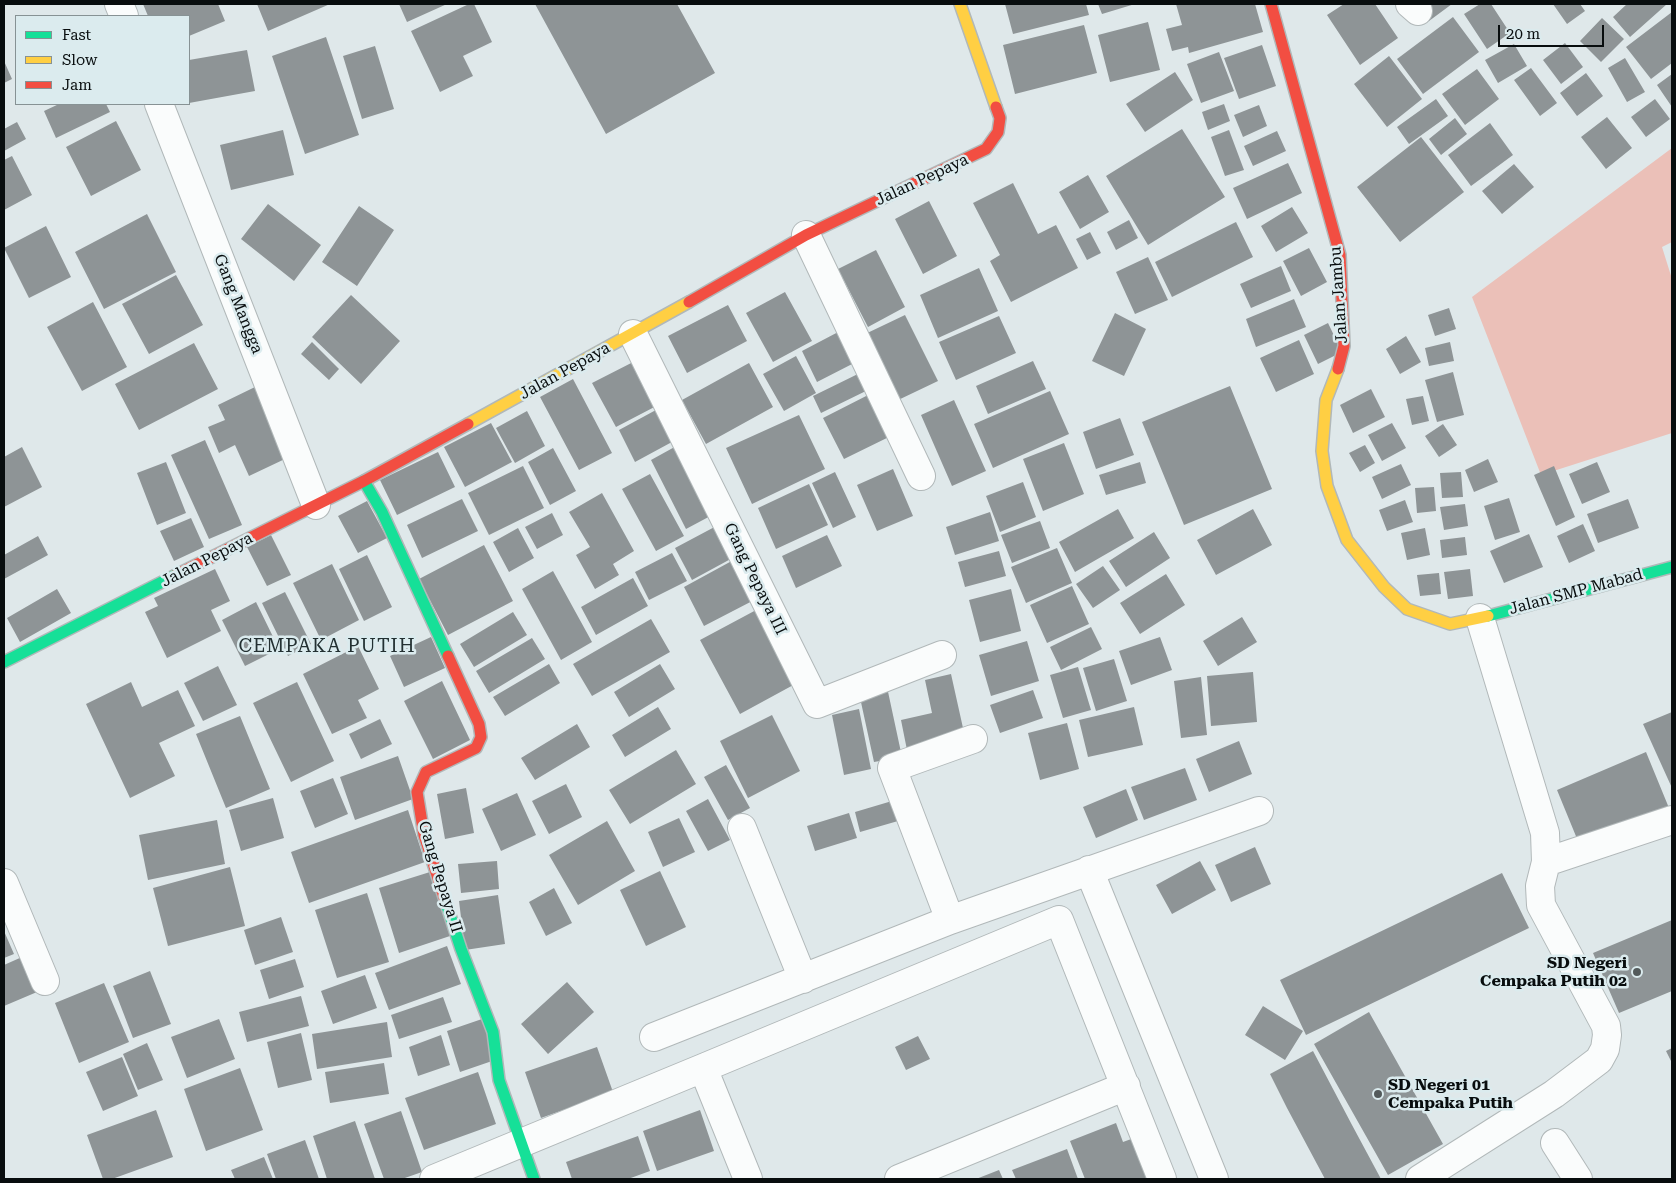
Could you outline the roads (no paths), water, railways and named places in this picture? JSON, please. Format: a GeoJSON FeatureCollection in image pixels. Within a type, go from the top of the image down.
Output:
{"type":"FeatureCollection","features":[{"type":"Feature","properties":{"kind":"street","name":"Jalan Pepaya"},"geometry":{"type":"LineString","coordinates":[[4,662],[364,481],[633,334],[806,235],[986,149],[998,132],[1000,118],[960,4]]}},
{"type":"Feature","properties":{"kind":"street","name":"Jalan Jambu"},"geometry":{"type":"LineString","coordinates":[[1271,4],[1340,255],[1344,346],[1341,360],[1326,400],[1322,451],[1326,486],[1347,540],[1384,587],[1407,609],[1450,624],[1480,618]]}},
{"type":"Feature","properties":{"kind":"street","name":"Gang Mangga"},"geometry":{"type":"LineString","coordinates":[[158,105],[316,504]]}},
{"type":"Feature","properties":{"kind":"street"},"geometry":{"type":"LineString","coordinates":[[806,235],[921,476]]}},
{"type":"Feature","properties":{"kind":"street","name":"Gang Pepaya III"},"geometry":{"type":"LineString","coordinates":[[633,334],[817,704],[942,655]]}},
{"type":"Feature","properties":{"kind":"street","name":"Gang Pepaya II"},"geometry":{"type":"LineString","coordinates":[[364,481],[382,512],[479,724],[481,737],[476,748],[426,772],[418,792],[424,835],[461,949],[494,1032],[498,1080],[521,1144]]}},
{"type":"Feature","properties":{"kind":"street","name":"Jalan SMP Mabad"},"geometry":{"type":"LineString","coordinates":[[1480,618],[1672,567]]}},
{"type":"Feature","properties":{"kind":"street"},"geometry":{"type":"LineString","coordinates":[[1420,1179],[1554,1094],[1599,1060],[1605,1049],[1606,1026],[1540,904],[1540,886],[1546,862],[1546,833],[1480,618]]}},
{"type":"Feature","properties":{"kind":"street"},"geometry":{"type":"LineString","coordinates":[[950,920],[892,768],[973,739]]}},
{"type":"Feature","properties":{"kind":"street"},"geometry":{"type":"LineString","coordinates":[[654,1037],[950,920],[1259,811]]}},
{"type":"Feature","properties":{"kind":"street"},"geometry":{"type":"LineString","coordinates":[[1546,862],[1672,820]]}},
{"type":"Feature","properties":{"kind":"street"},"geometry":{"type":"LineString","coordinates":[[742,828],[803,978]]}},
{"type":"Feature","properties":{"kind":"street"},"geometry":{"type":"LineString","coordinates":[[1089,870],[1214,1179]]}},
{"type":"Feature","properties":{"kind":"street"},"geometry":{"type":"LineString","coordinates":[[4,883],[45,981]]}},
{"type":"Feature","properties":{"kind":"street"},"geometry":{"type":"LineString","coordinates":[[434,1179],[1059,920],[1162,1179]]}},
{"type":"Feature","properties":{"kind":"street"},"geometry":{"type":"LineString","coordinates":[[703,1068],[748,1179]]}},
{"type":"Feature","properties":{"kind":"street"},"geometry":{"type":"LineString","coordinates":[[899,1179],[1126,1086]]}},
{"type":"Feature","properties":{"kind":"street"},"geometry":{"type":"LineString","coordinates":[[521,1144],[534,1179]]}},
{"type":"Feature","properties":{"kind":"street"},"geometry":{"type":"LineString","coordinates":[[1555,1144],[1578,1179]]}},
{"type":"Feature","properties":{"kind":"place","name":"SD Negeri Cempaka Putih 02"},"geometry":{"type":"Point","coordinates":[1637,972]}},
{"type":"Feature","properties":{"kind":"place","name":"SD Negeri 01 Cempaka Putih"},"geometry":{"type":"Point","coordinates":[1378,1094]}},
{"type":"Feature","properties":{"kind":"district","name":"CEMPAKA PUTIH"},"geometry":{"type":"Point","coordinates":[327,646]}}]}
